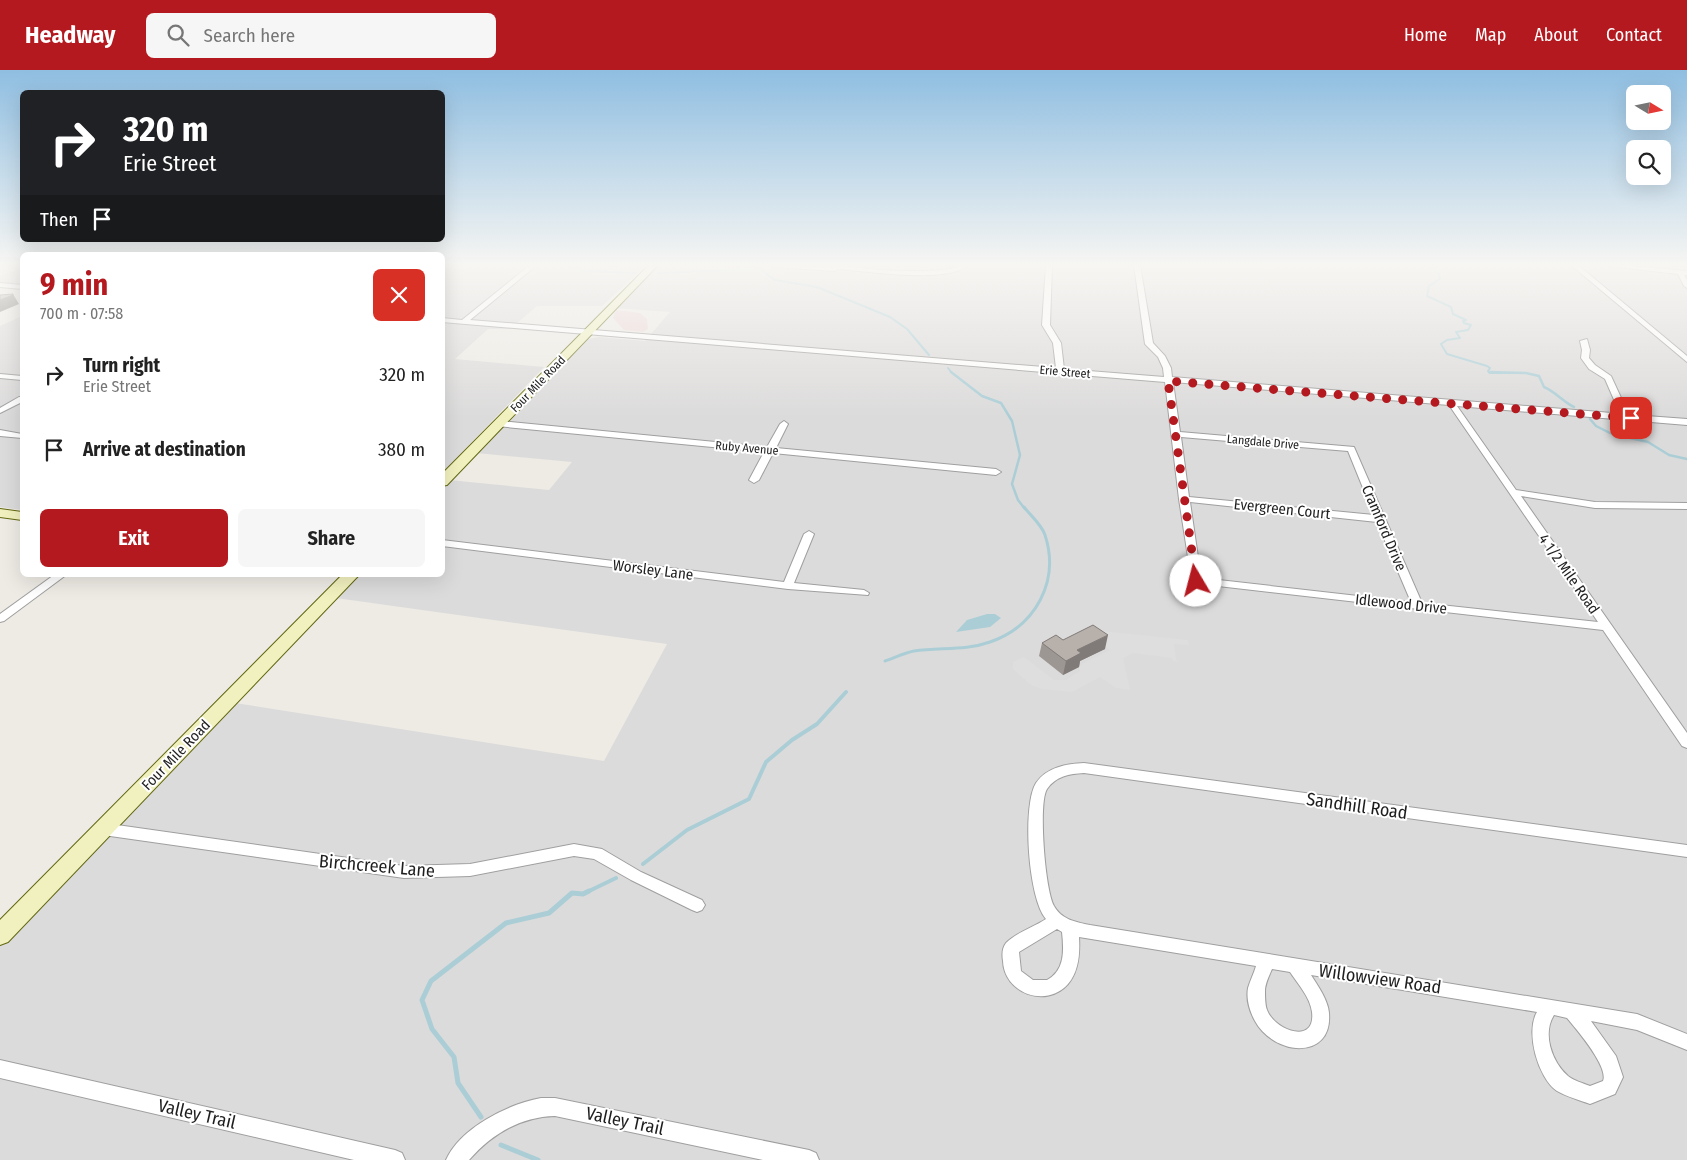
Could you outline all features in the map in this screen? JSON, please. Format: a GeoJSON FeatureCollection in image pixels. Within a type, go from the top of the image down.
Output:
{"type":"FeatureCollection","features":[{"type":"Feature","properties":{"kind":"main road","name":"Four Mile Road"},"geometry":{"type":"LineString","coordinates":[[445,479],[604,316]]}},
{"type":"Feature","properties":{"kind":"main road"},"geometry":{"type":"LineString","coordinates":[[0,513],[20,516]]}},
{"type":"Feature","properties":{"kind":"main road","name":"Four Mile Road"},"geometry":{"type":"LineString","coordinates":[[0,935],[349,577]]}},
{"type":"Feature","properties":{"kind":"street"},"geometry":{"type":"LineString","coordinates":[[463,322],[471,316]]}},
{"type":"Feature","properties":{"kind":"street"},"geometry":{"type":"LineString","coordinates":[[1046,316],[1046,325],[1057,343],[1060,371]]}},
{"type":"Feature","properties":{"kind":"street"},"geometry":{"type":"LineString","coordinates":[[1145,316],[1150,344],[1165,361],[1184,499]]}},
{"type":"Feature","properties":{"kind":"street"},"geometry":{"type":"LineString","coordinates":[[1635,316],[1687,360]]}},
{"type":"Feature","properties":{"kind":"street","name":"Erie Street"},"geometry":{"type":"LineString","coordinates":[[445,320],[1687,422]]}},
{"type":"Feature","properties":{"kind":"street"},"geometry":{"type":"LineString","coordinates":[[1584,341],[1585,358],[1592,367],[1608,378],[1619,402],[1631,418]]}},
{"type":"Feature","properties":{"kind":"street"},"geometry":{"type":"LineString","coordinates":[[0,376],[20,378]]}},
{"type":"Feature","properties":{"kind":"street"},"geometry":{"type":"LineString","coordinates":[[0,411],[20,400]]}},
{"type":"Feature","properties":{"kind":"street","name":"4 1/2 Mile Road"},"geometry":{"type":"LineString","coordinates":[[1452,404],[1686,741]]}},
{"type":"Feature","properties":{"kind":"street","name":"Ruby Avenue"},"geometry":{"type":"LineString","coordinates":[[499,424],[996,472]]}},
{"type":"Feature","properties":{"kind":"street"},"geometry":{"type":"LineString","coordinates":[[754,480],[784,424]]}},
{"type":"Feature","properties":{"kind":"street"},"geometry":{"type":"LineString","coordinates":[[0,433],[20,436]]}},
{"type":"Feature","properties":{"kind":"street","name":"Langdale Drive"},"geometry":{"type":"LineString","coordinates":[[1174,434],[1350,449]]}},
{"type":"Feature","properties":{"kind":"street","name":"Cramford Drive"},"geometry":{"type":"LineString","coordinates":[[1350,449],[1418,606]]}},
{"type":"Feature","properties":{"kind":"street"},"geometry":{"type":"LineString","coordinates":[[1512,492],[1604,506],[1669,504],[1687,506]]}},
{"type":"Feature","properties":{"kind":"street","name":"Evergreen Court"},"geometry":{"type":"LineString","coordinates":[[1184,499],[1380,519]]}},
{"type":"Feature","properties":{"kind":"street","name":"Idlewood Drive"},"geometry":{"type":"LineString","coordinates":[[1184,499],[1196,581],[1606,626]]}},
{"type":"Feature","properties":{"kind":"street"},"geometry":{"type":"LineString","coordinates":[[788,586],[809,534]]}},
{"type":"Feature","properties":{"kind":"street","name":"Worsley Lane"},"geometry":{"type":"LineString","coordinates":[[445,543],[788,586],[864,593]]}},
{"type":"Feature","properties":{"kind":"street"},"geometry":{"type":"LineString","coordinates":[[0,619],[58,577]]}},
{"type":"Feature","properties":{"kind":"street"},"geometry":{"type":"LineString","coordinates":[[0,607],[14,609]]}},
{"type":"Feature","properties":{"kind":"street","name":"Sandhill Road"},"geometry":{"type":"LineString","coordinates":[[1037,794],[1043,782],[1050,776],[1066,770],[1084,768],[1687,851]]}},
{"type":"Feature","properties":{"kind":"street","name":"Willowview Road"},"geometry":{"type":"LineString","coordinates":[[1037,794],[1037,880],[1042,900],[1063,924],[1090,932],[1219,951],[1266,962],[1468,992],[1637,1022],[1687,1042]]}},
{"type":"Feature","properties":{"kind":"street","name":"Birchcreek Lane"},"geometry":{"type":"LineString","coordinates":[[103,829],[404,872],[470,870],[574,850],[597,853],[636,876],[697,905]]}},
{"type":"Feature","properties":{"kind":"street"},"geometry":{"type":"LineString","coordinates":[[1266,962],[1258,976],[1255,994],[1258,1010],[1265,1026],[1280,1038],[1302,1040],[1314,1037],[1321,1029],[1321,1013],[1311,990],[1296,967]]}},
{"type":"Feature","properties":{"kind":"street"},"geometry":{"type":"LineString","coordinates":[[1550,1007],[1541,1021],[1542,1045],[1551,1070],[1563,1084],[1590,1095],[1609,1088],[1614,1077],[1610,1062],[1572,1010]]}},
{"type":"Feature","properties":{"kind":"street","name":"Valley Trail"},"geometry":{"type":"LineString","coordinates":[[0,1069],[395,1160]]}},
{"type":"Feature","properties":{"kind":"street","name":"Valley Trail"},"geometry":{"type":"LineString","coordinates":[[456,1160],[478,1139],[508,1117],[525,1109],[542,1106],[555,1107],[809,1160]]}},
{"type":"Feature","properties":{"kind":"shaded area"},"geometry":{"type":"Polygon","coordinates":[[[445,316],[525,316],[510,329],[488,329],[455,359],[544,367],[445,470],[445,316]]]}},
{"type":"Feature","properties":{"kind":"shaded area"},"geometry":{"type":"Polygon","coordinates":[[[614,316],[643,316],[647,319],[648,329],[643,332],[624,330],[613,318],[614,316]]]}},
{"type":"Feature","properties":{"kind":"shaded area"},"geometry":{"type":"Polygon","coordinates":[[[667,316],[1687,316],[1687,1160],[0,1160],[0,943],[235,703],[604,761],[667,644],[336,598],[356,577],[445,577],[445,485],[449,480],[549,490],[572,462],[476,453],[588,339],[599,337],[645,341],[667,316]]]}},
{"type":"Feature","properties":{"kind":"shaded area"},"geometry":{"type":"Polygon","coordinates":[[[20,317],[20,510],[0,507],[0,326],[20,317]]]}},
{"type":"Feature","properties":{"kind":"shaded area"},"geometry":{"type":"Polygon","coordinates":[[[1102,631],[1188,640],[1189,645],[1174,644],[1176,660],[1179,662],[1173,661],[1172,658],[1133,653],[1123,658],[1130,690],[1116,688],[1100,677],[1072,692],[1042,689],[1031,685],[1013,669],[1013,662],[1024,657],[1054,680],[1066,680],[1080,671],[1078,666],[1110,650],[1090,638],[1102,631]]]}},
{"type":"Feature","properties":{"kind":"water"},"geometry":{"type":"Polygon","coordinates":[[[987,614],[995,614],[1001,618],[990,627],[956,632],[967,620],[987,614]]]}},
{"type":"Feature","properties":{"kind":"building"},"geometry":{"type":"Polygon","coordinates":[[[1093,625],[1108,635],[1077,650],[1081,653],[1066,661],[1042,643],[1056,635],[1063,640],[1093,625]]]}},
{"type":"Feature","properties":{"kind":"waterway"},"geometry":{"type":"LineString","coordinates":[[887,316],[907,329],[929,355]]}},
{"type":"Feature","properties":{"kind":"waterway"},"geometry":{"type":"LineString","coordinates":[[1457,316],[1466,320],[1463,321],[1464,323],[1471,325],[1468,330],[1456,332],[1460,338],[1447,340],[1441,344],[1447,354],[1487,366],[1490,368],[1489,372]]}},
{"type":"Feature","properties":{"kind":"waterway"},"geometry":{"type":"LineString","coordinates":[[948,368],[952,372]]}},
{"type":"Feature","properties":{"kind":"waterway"},"geometry":{"type":"LineString","coordinates":[[952,372],[982,396],[1001,403],[1012,421],[1020,455],[1012,484],[1018,500],[1025,509]]}},
{"type":"Feature","properties":{"kind":"waterway"},"geometry":{"type":"LineString","coordinates":[[1489,372],[1526,373]]}},
{"type":"Feature","properties":{"kind":"waterway"},"geometry":{"type":"LineString","coordinates":[[1489,372],[1526,373]]}},
{"type":"Feature","properties":{"kind":"waterway"},"geometry":{"type":"LineString","coordinates":[[1526,373],[1539,376],[1544,387],[1574,407]]}},
{"type":"Feature","properties":{"kind":"waterway"},"geometry":{"type":"LineString","coordinates":[[1590,419],[1596,426],[1612,434],[1648,442],[1669,455],[1687,459]]}},
{"type":"Feature","properties":{"kind":"waterway"},"geometry":{"type":"LineString","coordinates":[[885,661],[914,651],[981,645],[1006,635],[1032,613],[1046,585],[1049,569],[1049,552],[1043,531],[1024,507]]}},
{"type":"Feature","properties":{"kind":"waterway"},"geometry":{"type":"LineString","coordinates":[[643,864],[687,830],[749,799],[766,762],[792,740],[817,724],[846,692]]}},
{"type":"Feature","properties":{"kind":"waterway"},"geometry":{"type":"LineString","coordinates":[[587,892],[616,878]]}},
{"type":"Feature","properties":{"kind":"waterway"},"geometry":{"type":"LineString","coordinates":[[481,1117],[458,1083],[454,1057],[432,1029],[422,1000],[431,981],[506,923],[549,913],[572,893],[583,894],[587,892]]}},
{"type":"Feature","properties":{"kind":"waterway"},"geometry":{"type":"LineString","coordinates":[[501,1145],[538,1160]]}},
{"type":"Feature","properties":{"kind":"route"},"geometry":{"type":"LineString","coordinates":[[1196,581],[1168,381],[1631,418]]}}]}
